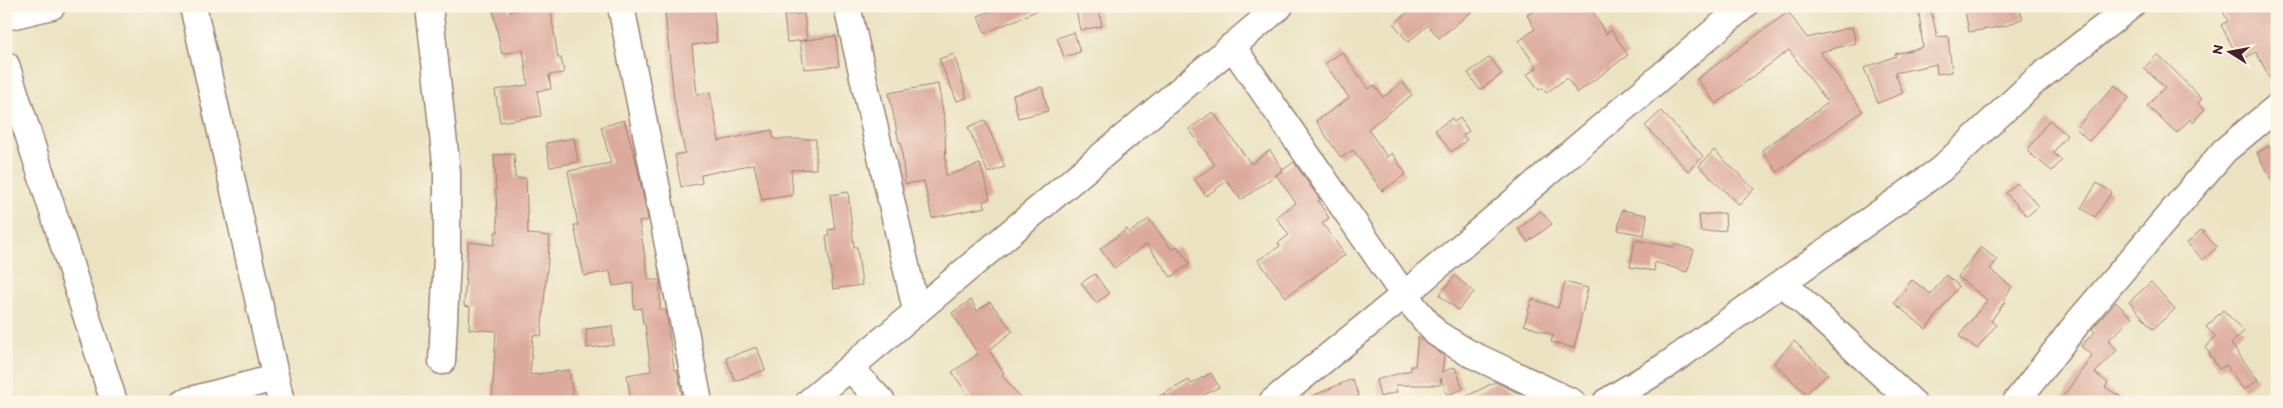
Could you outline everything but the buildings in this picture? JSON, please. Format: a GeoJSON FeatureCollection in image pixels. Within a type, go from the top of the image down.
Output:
{"type":"FeatureCollection","features":[{"type":"Feature","properties":{"kind":"street"},"geometry":{"type":"LineString","coordinates":[[6,17],[52,6]]}},
{"type":"Feature","properties":{"kind":"street"},"geometry":{"type":"LineString","coordinates":[[183,402],[278,390],[193,6]]}},
{"type":"Feature","properties":{"kind":"street"},"geometry":{"type":"LineString","coordinates":[[429,6],[447,172],[447,258],[442,361]]}},
{"type":"Feature","properties":{"kind":"street"},"geometry":{"type":"LineString","coordinates":[[621,6],[699,402]]}},
{"type":"Feature","properties":{"kind":"street"},"geometry":{"type":"LineString","coordinates":[[847,6],[916,310]]}},
{"type":"Feature","properties":{"kind":"street"},"geometry":{"type":"LineString","coordinates":[[809,402],[851,368],[916,310],[1280,6]]}},
{"type":"Feature","properties":{"kind":"street"},"geometry":{"type":"LineString","coordinates":[[1272,402],[1404,295],[1744,6]]}},
{"type":"Feature","properties":{"kind":"street"},"geometry":{"type":"LineString","coordinates":[[1606,402],[1667,365],[1940,170],[2035,82],[2131,6]]}},
{"type":"Feature","properties":{"kind":"street"},"geometry":{"type":"LineString","coordinates":[[1232,46],[1404,295],[1436,333],[1467,352],[1572,402]]}},
{"type":"Feature","properties":{"kind":"street"},"geometry":{"type":"LineString","coordinates":[[6,65],[114,402]]}},
{"type":"Feature","properties":{"kind":"street"},"geometry":{"type":"LineString","coordinates":[[2016,402],[2078,321],[2224,151],[2277,108]]}},
{"type":"Feature","properties":{"kind":"street"},"geometry":{"type":"LineString","coordinates":[[1784,283],[1912,402]]}},
{"type":"Feature","properties":{"kind":"street"},"geometry":{"type":"LineString","coordinates":[[851,368],[882,402]]}}]}
